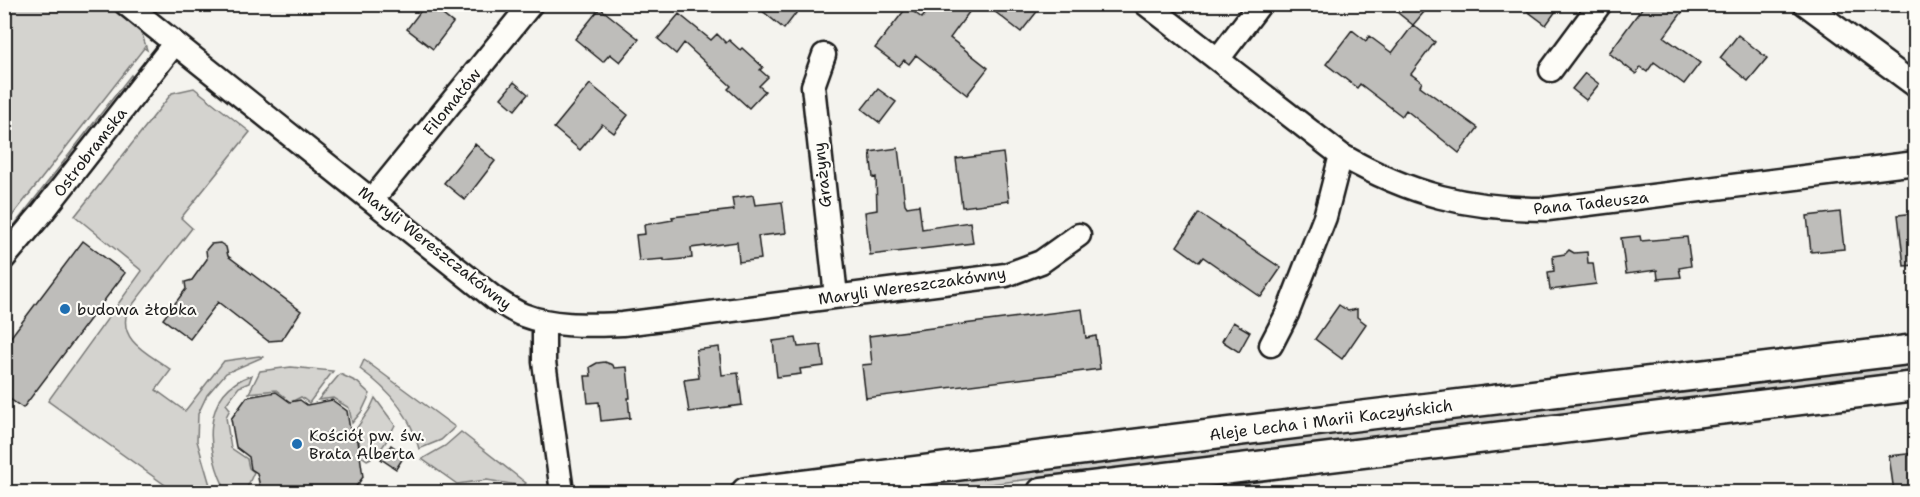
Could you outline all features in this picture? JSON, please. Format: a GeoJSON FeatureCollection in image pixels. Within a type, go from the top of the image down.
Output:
{"type":"FeatureCollection","features":[{"type":"Feature","properties":{"kind":"main road","name":"Aleje Lecha i Marii Kaczyńskich"},"geometry":{"type":"LineString","coordinates":[[746,492],[1916,349]]}},
{"type":"Feature","properties":{"kind":"main road"},"geometry":{"type":"LineString","coordinates":[[1042,492],[1916,386]]}},
{"type":"Feature","properties":{"kind":"street","name":"Maryli Wereszczakówny"},"geometry":{"type":"LineString","coordinates":[[126,4],[494,298],[521,314],[544,321],[589,325],[622,324],[1006,275],[1041,262],[1079,235]]}},
{"type":"Feature","properties":{"kind":"street","name":"Filomatów"},"geometry":{"type":"LineString","coordinates":[[372,200],[531,4]]}},
{"type":"Feature","properties":{"kind":"street","name":"Pana Tadeusza"},"geometry":{"type":"LineString","coordinates":[[1146,4],[1341,155],[1367,170],[1429,194],[1463,204],[1548,209],[1916,163]]}},
{"type":"Feature","properties":{"kind":"street"},"geometry":{"type":"LineString","coordinates":[[1218,59],[1260,4]]}},
{"type":"Feature","properties":{"kind":"street"},"geometry":{"type":"LineString","coordinates":[[1551,70],[1600,4]]}},
{"type":"Feature","properties":{"kind":"street"},"geometry":{"type":"LineString","coordinates":[[1805,4],[1916,87]]}},
{"type":"Feature","properties":{"kind":"street","name":"Ostrobramska"},"geometry":{"type":"LineString","coordinates":[[4,258],[174,44]]}},
{"type":"Feature","properties":{"kind":"street","name":"Grażyny"},"geometry":{"type":"LineString","coordinates":[[824,55],[813,86],[836,296]]}},
{"type":"Feature","properties":{"kind":"street"},"geometry":{"type":"LineString","coordinates":[[1271,345],[1287,314],[1325,217],[1341,155]]}},
{"type":"Feature","properties":{"kind":"street"},"geometry":{"type":"LineString","coordinates":[[544,321],[544,362],[562,492]]}},
{"type":"Feature","properties":{"kind":"shaded area"},"geometry":{"type":"Polygon","coordinates":[[[5,5],[109,5],[142,34],[147,50],[144,48],[5,225],[5,5]]]}},
{"type":"Feature","properties":{"kind":"shaded area"},"geometry":{"type":"Polygon","coordinates":[[[131,75],[133,79],[65,162],[5,242],[5,237],[131,75]]]}},
{"type":"Feature","properties":{"kind":"shaded area"},"geometry":{"type":"Polygon","coordinates":[[[194,88],[250,132],[181,218],[192,228],[127,312],[125,322],[127,331],[131,339],[145,353],[171,370],[156,390],[185,411],[224,361],[263,357],[226,373],[207,395],[198,414],[197,441],[212,492],[175,492],[48,401],[142,271],[75,216],[172,93],[194,88]]]}},
{"type":"Feature","properties":{"kind":"shaded area"},"geometry":{"type":"Polygon","coordinates":[[[364,360],[455,427],[441,440],[419,449],[410,425],[397,404],[380,385],[360,369],[364,360]]]}},
{"type":"Feature","properties":{"kind":"shaded area"},"geometry":{"type":"Polygon","coordinates":[[[1915,361],[1915,371],[924,492],[850,492],[1915,361]]]}},
{"type":"Feature","properties":{"kind":"shaded area"},"geometry":{"type":"Polygon","coordinates":[[[291,367],[333,371],[309,403],[301,397],[289,403],[276,390],[249,393],[260,371],[291,367]]]}},
{"type":"Feature","properties":{"kind":"shaded area"},"geometry":{"type":"Polygon","coordinates":[[[340,374],[357,382],[370,394],[362,411],[352,423],[349,408],[333,398],[318,400],[340,374]]]}},
{"type":"Feature","properties":{"kind":"shaded area"},"geometry":{"type":"Polygon","coordinates":[[[252,375],[249,383],[239,387],[226,404],[230,409],[226,417],[231,448],[247,459],[249,468],[254,472],[245,492],[227,492],[214,460],[212,425],[215,409],[223,395],[235,383],[252,375]]]}},
{"type":"Feature","properties":{"kind":"shaded area"},"geometry":{"type":"Polygon","coordinates":[[[375,398],[395,425],[380,450],[367,460],[357,453],[360,449],[359,440],[352,435],[375,398]]]}},
{"type":"Feature","properties":{"kind":"shaded area"},"geometry":{"type":"Polygon","coordinates":[[[461,432],[526,483],[523,486],[487,480],[457,484],[422,459],[445,446],[461,432]]]}},
{"type":"Feature","properties":{"kind":"building"},"geometry":{"type":"Polygon","coordinates":[[[426,4],[453,23],[433,49],[407,29],[426,4]]]}},
{"type":"Feature","properties":{"kind":"building"},"geometry":{"type":"Polygon","coordinates":[[[754,4],[803,4],[784,29],[754,4]]]}},
{"type":"Feature","properties":{"kind":"building"},"geometry":{"type":"Polygon","coordinates":[[[933,4],[975,4],[950,38],[988,68],[967,95],[916,55],[909,64],[904,60],[899,66],[875,48],[907,7],[922,18],[933,4]]]}},
{"type":"Feature","properties":{"kind":"building"},"geometry":{"type":"Polygon","coordinates":[[[985,4],[1043,4],[1021,32],[985,4]]]}},
{"type":"Feature","properties":{"kind":"building"},"geometry":{"type":"Polygon","coordinates":[[[1387,4],[1414,4],[1424,12],[1413,25],[1387,4]]]}},
{"type":"Feature","properties":{"kind":"building"},"geometry":{"type":"Polygon","coordinates":[[[1518,4],[1561,4],[1546,25],[1518,4]]]}},
{"type":"Feature","properties":{"kind":"building"},"geometry":{"type":"Polygon","coordinates":[[[1645,4],[1688,4],[1664,37],[1700,63],[1684,84],[1654,62],[1647,72],[1640,67],[1636,74],[1609,53],[1645,4]]]}},
{"type":"Feature","properties":{"kind":"building"},"geometry":{"type":"Polygon","coordinates":[[[600,8],[639,39],[620,62],[610,54],[603,62],[575,39],[600,8]]]}},
{"type":"Feature","properties":{"kind":"building"},"geometry":{"type":"Polygon","coordinates":[[[679,14],[711,40],[717,34],[726,43],[729,40],[740,50],[742,48],[763,67],[760,70],[768,77],[759,86],[765,91],[749,108],[728,89],[731,86],[684,43],[676,54],[658,39],[679,14]]]}},
{"type":"Feature","properties":{"kind":"building"},"geometry":{"type":"Polygon","coordinates":[[[1413,25],[1435,42],[1411,74],[1422,82],[1420,86],[1478,128],[1459,153],[1406,110],[1402,116],[1360,84],[1357,88],[1326,64],[1352,30],[1366,41],[1369,36],[1392,53],[1413,25]]]}},
{"type":"Feature","properties":{"kind":"building"},"geometry":{"type":"Polygon","coordinates":[[[1738,35],[1767,58],[1748,81],[1720,58],[1738,35]]]}},
{"type":"Feature","properties":{"kind":"building"},"geometry":{"type":"Polygon","coordinates":[[[1585,73],[1599,84],[1586,100],[1572,89],[1585,73]]]}},
{"type":"Feature","properties":{"kind":"building"},"geometry":{"type":"Polygon","coordinates":[[[514,82],[528,94],[515,110],[501,98],[514,82]]]}},
{"type":"Feature","properties":{"kind":"building"},"geometry":{"type":"Polygon","coordinates":[[[590,84],[628,115],[614,133],[602,124],[580,150],[554,128],[590,84]]]}},
{"type":"Feature","properties":{"kind":"building"},"geometry":{"type":"Polygon","coordinates":[[[878,89],[896,102],[880,123],[862,109],[878,89]]]}},
{"type":"Feature","properties":{"kind":"building"},"geometry":{"type":"Polygon","coordinates":[[[475,144],[495,161],[465,200],[444,183],[475,144]]]}},
{"type":"Feature","properties":{"kind":"building"},"geometry":{"type":"Polygon","coordinates":[[[898,148],[905,204],[907,207],[919,205],[922,229],[970,222],[973,243],[870,255],[865,212],[877,210],[876,177],[873,178],[870,152],[898,148]]]}},
{"type":"Feature","properties":{"kind":"building"},"geometry":{"type":"Polygon","coordinates":[[[1003,153],[1009,201],[962,207],[956,159],[1003,153]]]}},
{"type":"Feature","properties":{"kind":"building"},"geometry":{"type":"Polygon","coordinates":[[[753,195],[755,205],[782,202],[786,233],[758,236],[761,259],[739,262],[737,242],[691,248],[692,258],[639,261],[636,235],[645,234],[644,225],[673,220],[672,217],[734,210],[732,198],[753,195]]]}},
{"type":"Feature","properties":{"kind":"building"},"geometry":{"type":"Polygon","coordinates":[[[1840,212],[1844,249],[1811,252],[1807,216],[1840,212]]]}},
{"type":"Feature","properties":{"kind":"building"},"geometry":{"type":"Polygon","coordinates":[[[1199,213],[1281,268],[1261,297],[1203,257],[1199,262],[1177,246],[1199,213]]]}},
{"type":"Feature","properties":{"kind":"building"},"geometry":{"type":"Polygon","coordinates":[[[1916,213],[1916,265],[1904,266],[1898,215],[1916,213]]]}},
{"type":"Feature","properties":{"kind":"building"},"geometry":{"type":"Polygon","coordinates":[[[1640,236],[1641,241],[1687,237],[1691,266],[1679,268],[1681,277],[1658,279],[1657,270],[1626,274],[1621,238],[1640,236]]]}},
{"type":"Feature","properties":{"kind":"building","name":"budowa żłobka"},"geometry":{"type":"Polygon","coordinates":[[[83,241],[125,273],[23,408],[4,395],[4,346],[83,241]]]}},
{"type":"Feature","properties":{"kind":"building"},"geometry":{"type":"Polygon","coordinates":[[[220,243],[226,247],[228,256],[301,311],[282,340],[268,341],[218,302],[190,339],[163,319],[186,289],[185,282],[192,280],[207,259],[206,250],[211,244],[220,243]]]}},
{"type":"Feature","properties":{"kind":"building"},"geometry":{"type":"Polygon","coordinates":[[[1569,250],[1574,253],[1587,252],[1588,263],[1593,263],[1596,284],[1550,290],[1548,272],[1554,271],[1553,256],[1565,254],[1569,250]]]}},
{"type":"Feature","properties":{"kind":"building"},"geometry":{"type":"Polygon","coordinates":[[[1339,305],[1348,311],[1357,309],[1357,317],[1366,324],[1342,359],[1315,339],[1339,305]]]}},
{"type":"Feature","properties":{"kind":"building"},"geometry":{"type":"Polygon","coordinates":[[[1082,309],[1086,338],[1096,336],[1100,369],[866,398],[862,365],[872,364],[869,336],[1082,309]]]}},
{"type":"Feature","properties":{"kind":"building"},"geometry":{"type":"Polygon","coordinates":[[[1233,322],[1250,332],[1239,352],[1222,341],[1233,322]]]}},
{"type":"Feature","properties":{"kind":"building"},"geometry":{"type":"Polygon","coordinates":[[[796,338],[798,347],[821,345],[824,366],[800,369],[801,374],[777,377],[773,341],[796,338]]]}},
{"type":"Feature","properties":{"kind":"building"},"geometry":{"type":"Polygon","coordinates":[[[719,347],[722,375],[738,373],[742,405],[689,412],[684,380],[699,378],[696,350],[719,347]]]}},
{"type":"Feature","properties":{"kind":"building"},"geometry":{"type":"Polygon","coordinates":[[[605,362],[613,365],[614,368],[627,367],[630,418],[601,421],[599,402],[588,403],[585,376],[591,376],[590,367],[605,362]]]}},
{"type":"Feature","properties":{"kind":"building","name":"Kościół pw. św. Brata Alberta"},"geometry":{"type":"Polygon","coordinates":[[[276,392],[290,402],[300,400],[307,405],[332,400],[347,411],[351,436],[358,441],[363,477],[352,492],[261,492],[257,473],[251,469],[249,457],[236,447],[231,419],[247,397],[276,392]]]}},
{"type":"Feature","properties":{"kind":"building"},"geometry":{"type":"Polygon","coordinates":[[[391,445],[405,455],[396,469],[381,459],[391,445]]]}},
{"type":"Feature","properties":{"kind":"building"},"geometry":{"type":"Polygon","coordinates":[[[1916,453],[1916,492],[1894,492],[1889,456],[1916,453]]]}},
{"type":"Feature","properties":{"kind":"place","name":"budowa żłobka"},"geometry":{"type":"Point","coordinates":[65,309]}},
{"type":"Feature","properties":{"kind":"place","name":"Kościół pw. św. Brata Alberta"},"geometry":{"type":"Point","coordinates":[297,444]}}]}
